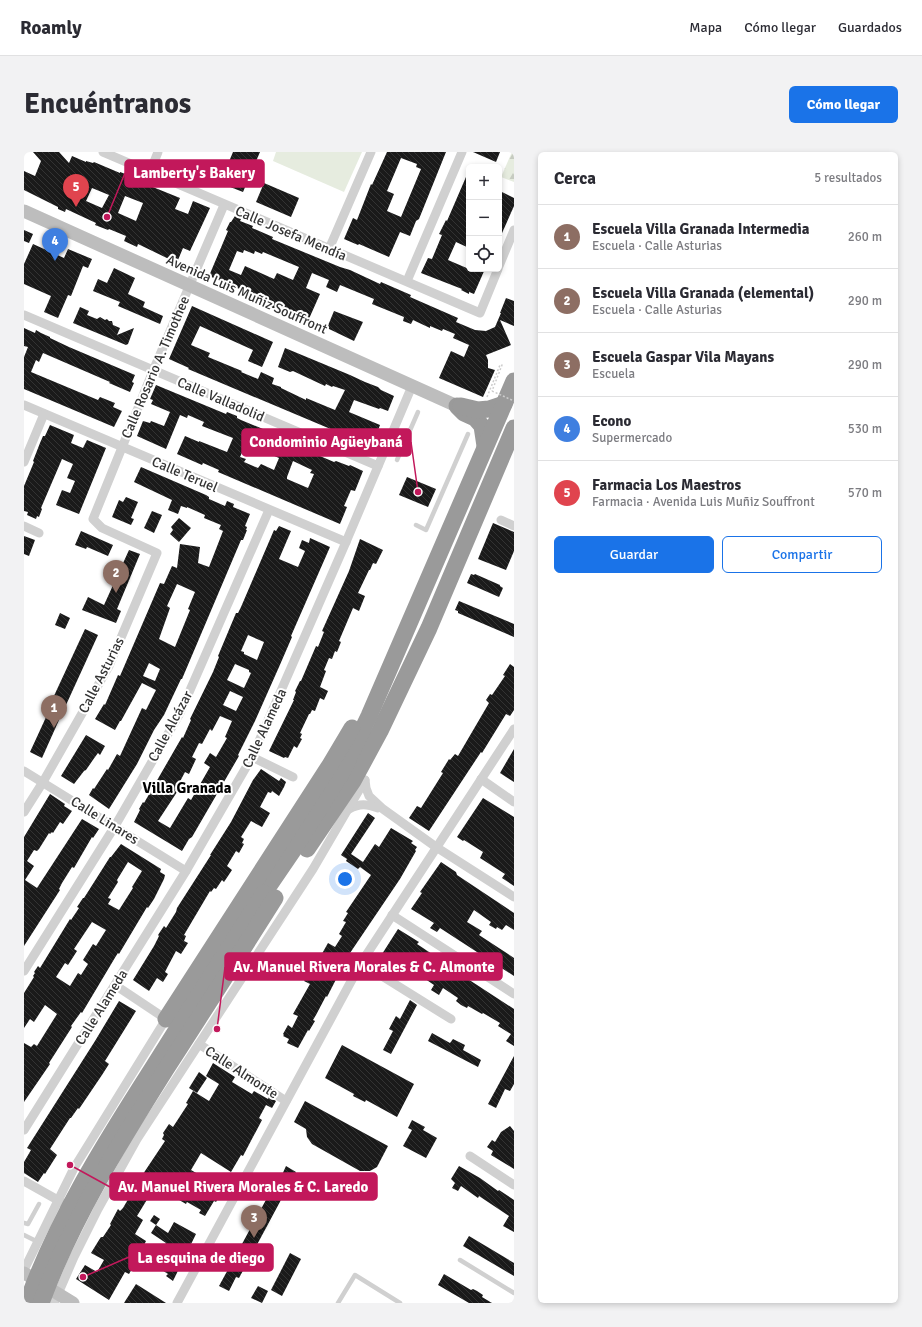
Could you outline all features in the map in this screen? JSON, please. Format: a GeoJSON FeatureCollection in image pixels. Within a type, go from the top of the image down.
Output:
{"type":"FeatureCollection","features":[{"type":"Feature","properties":{"kind":"highway"},"geometry":{"type":"LineString","coordinates":[[41,1303],[81,1213],[102,1173],[270,895],[292,852],[341,774],[369,716],[485,446],[509,402],[514,382]]}},
{"type":"Feature","properties":{"kind":"highway"},"geometry":{"type":"LineString","coordinates":[[457,406],[478,410],[489,409],[509,402]]}},
{"type":"Feature","properties":{"kind":"highway"},"geometry":{"type":"LineString","coordinates":[[457,406],[464,413],[475,418],[482,426],[485,446]]}},
{"type":"Feature","properties":{"kind":"highway"},"geometry":{"type":"LineString","coordinates":[[27,1303],[69,1206],[117,1123],[270,895],[353,781],[380,731],[429,628],[510,445],[514,428]]}},
{"type":"Feature","properties":{"kind":"highway"},"geometry":{"type":"LineString","coordinates":[[365,780],[393,722],[414,673],[429,628]]}},
{"type":"Feature","properties":{"kind":"highway"},"geometry":{"type":"LineString","coordinates":[[166,1019],[330,765],[390,667]]}},
{"type":"Feature","properties":{"kind":"street","name":"Calle Josefa Mendía"},"geometry":{"type":"LineString","coordinates":[[103,152],[224,205],[480,313],[497,272]]}},
{"type":"Feature","properties":{"kind":"street"},"geometry":{"type":"LineString","coordinates":[[150,172],[158,152]]}},
{"type":"Feature","properties":{"kind":"street"},"geometry":{"type":"LineString","coordinates":[[330,249],[371,152]]}},
{"type":"Feature","properties":{"kind":"street"},"geometry":{"type":"LineString","coordinates":[[407,282],[462,152]]}},
{"type":"Feature","properties":{"kind":"street","name":"Calle Rosario A. Timothee"},"geometry":{"type":"LineString","coordinates":[[158,553],[102,528],[93,519],[121,446],[224,205]]}},
{"type":"Feature","properties":{"kind":"street","name":"Avenida Luis Muñiz Souffront"},"geometry":{"type":"LineString","coordinates":[[24,212],[457,406]]}},
{"type":"Feature","properties":{"kind":"street"},"geometry":{"type":"LineString","coordinates":[[502,259],[514,230]]}},
{"type":"Feature","properties":{"kind":"street","name":"Calle Valladolid"},"geometry":{"type":"LineString","coordinates":[[24,315],[378,466]]}},
{"type":"Feature","properties":{"kind":"street","name":"Calle Alameda"},"geometry":{"type":"LineString","coordinates":[[24,1130],[186,871],[252,757],[412,386]]}},
{"type":"Feature","properties":{"kind":"street","name":"Calle Teruel"},"geometry":{"type":"LineString","coordinates":[[24,405],[346,542]]}},
{"type":"Feature","properties":{"kind":"street"},"geometry":{"type":"LineString","coordinates":[[24,462],[44,414]]}},
{"type":"Feature","properties":{"kind":"street","name":"Calle Alcázar"},"geometry":{"type":"LineString","coordinates":[[24,971],[115,826],[180,713],[269,510]]}},
{"type":"Feature","properties":{"kind":"street"},"geometry":{"type":"LineString","coordinates":[[501,520],[514,526]]}},
{"type":"Feature","properties":{"kind":"street"},"geometry":{"type":"LineString","coordinates":[[24,526],[39,533]]}},
{"type":"Feature","properties":{"kind":"street","name":"Calle Asturias"},"geometry":{"type":"LineString","coordinates":[[24,812],[43,782],[109,666],[158,553]]}},
{"type":"Feature","properties":{"kind":"street"},"geometry":{"type":"LineString","coordinates":[[177,1303],[361,963],[514,729]]}},
{"type":"Feature","properties":{"kind":"street"},"geometry":{"type":"LineString","coordinates":[[252,757],[293,776]]}},
{"type":"Feature","properties":{"kind":"street","name":"Calle Linares"},"geometry":{"type":"LineString","coordinates":[[24,771],[186,871]]}},
{"type":"Feature","properties":{"kind":"street"},"geometry":{"type":"LineString","coordinates":[[480,779],[514,802]]}},
{"type":"Feature","properties":{"kind":"street"},"geometry":{"type":"LineString","coordinates":[[55,1298],[98,1209],[137,1138],[312,869],[365,780]]}},
{"type":"Feature","properties":{"kind":"street"},"geometry":{"type":"LineString","coordinates":[[365,780],[369,796],[383,810],[436,847],[514,897]]}},
{"type":"Feature","properties":{"kind":"street"},"geometry":{"type":"LineString","coordinates":[[348,809],[365,804],[383,810]]}},
{"type":"Feature","properties":{"kind":"street"},"geometry":{"type":"LineString","coordinates":[[392,915],[514,994]]}},
{"type":"Feature","properties":{"kind":"street"},"geometry":{"type":"LineString","coordinates":[[361,963],[451,1019]]}},
{"type":"Feature","properties":{"kind":"street"},"geometry":{"type":"LineString","coordinates":[[24,1270],[74,1168],[166,1019],[115,985]]}},
{"type":"Feature","properties":{"kind":"street","name":"Calle Almonte"},"geometry":{"type":"LineString","coordinates":[[199,1044],[286,1101]]}},
{"type":"Feature","properties":{"kind":"street"},"geometry":{"type":"LineString","coordinates":[[470,1156],[514,1185]]}},
{"type":"Feature","properties":{"kind":"street"},"geometry":{"type":"LineString","coordinates":[[24,1180],[58,1201],[86,1212],[92,1212],[98,1209]]}},
{"type":"Feature","properties":{"kind":"street"},"geometry":{"type":"LineString","coordinates":[[24,1273],[55,1298],[73,1303]]}},
{"type":"Feature","properties":{"kind":"lane"},"geometry":{"type":"LineString","coordinates":[[397,460],[418,412]]}},
{"type":"Feature","properties":{"kind":"lane"},"geometry":{"type":"LineString","coordinates":[[393,431],[408,437]]}},
{"type":"Feature","properties":{"kind":"lane"},"geometry":{"type":"LineString","coordinates":[[416,525],[426,530],[468,434]]}},
{"type":"Feature","properties":{"kind":"lane"},"geometry":{"type":"LineString","coordinates":[[24,1224],[28,1224],[39,1204]]}},
{"type":"Feature","properties":{"kind":"lane"},"geometry":{"type":"LineString","coordinates":[[24,1235],[38,1242]]}},
{"type":"Feature","properties":{"kind":"lane"},"geometry":{"type":"LineString","coordinates":[[460,1260],[514,1293]]}},
{"type":"Feature","properties":{"kind":"lane"},"geometry":{"type":"LineString","coordinates":[[338,1303],[355,1275],[400,1303]]}},
{"type":"Feature","properties":{"kind":"path"},"geometry":{"type":"LineString","coordinates":[[489,392],[500,365],[502,365],[492,391],[509,402]]}},
{"type":"Feature","properties":{"kind":"green space"},"geometry":{"type":"Polygon","coordinates":[[[276,152],[362,152],[344,192],[273,161],[276,152]]]}},
{"type":"Feature","properties":{"kind":"green space"},"geometry":{"type":"Polygon","coordinates":[[[512,152],[514,152],[514,182],[502,177],[512,152]]]}},
{"type":"Feature","properties":{"kind":"building"},"geometry":{"type":"Polygon","coordinates":[[[33,152],[59,152],[69,163],[72,156],[86,162],[94,162],[134,177],[133,179],[180,198],[175,209],[188,214],[193,201],[210,208],[190,251],[183,248],[178,260],[174,258],[173,261],[138,244],[137,247],[124,241],[126,236],[95,225],[96,223],[66,209],[65,212],[58,209],[58,207],[24,190],[24,171],[35,176],[41,161],[33,152]],[[92,188],[86,201],[102,208],[109,195],[92,188]],[[125,196],[118,213],[136,221],[143,203],[125,196]]]}},
{"type":"Feature","properties":{"kind":"building"},"geometry":{"type":"Polygon","coordinates":[[[233,152],[260,152],[243,192],[220,183],[233,152]]]}},
{"type":"Feature","properties":{"kind":"building"},"geometry":{"type":"Polygon","coordinates":[[[387,152],[446,152],[419,219],[416,221],[410,236],[400,232],[389,257],[344,239],[353,218],[357,220],[371,184],[372,185],[387,152]],[[401,158],[387,191],[394,194],[387,211],[401,217],[421,169],[416,167],[417,164],[401,158]]]}},
{"type":"Feature","properties":{"kind":"building"},"geometry":{"type":"Polygon","coordinates":[[[473,152],[500,152],[496,162],[473,152]]]}},
{"type":"Feature","properties":{"kind":"building"},"geometry":{"type":"Polygon","coordinates":[[[466,177],[466,247],[456,242],[448,260],[466,268],[466,272],[484,272],[474,294],[469,292],[469,294],[461,290],[462,289],[421,273],[428,258],[432,259],[442,235],[439,234],[446,220],[447,221],[466,177]]]}},
{"type":"Feature","properties":{"kind":"building"},"geometry":{"type":"Polygon","coordinates":[[[264,183],[299,198],[291,217],[256,202],[264,183]]]}},
{"type":"Feature","properties":{"kind":"building"},"geometry":{"type":"Polygon","coordinates":[[[502,192],[514,198],[514,206],[502,233],[502,192]]]}},
{"type":"Feature","properties":{"kind":"building"},"geometry":{"type":"Polygon","coordinates":[[[235,216],[241,219],[240,221],[253,226],[252,228],[273,237],[272,239],[350,270],[380,284],[381,282],[411,295],[410,297],[458,318],[456,322],[475,330],[486,331],[495,327],[506,298],[514,301],[514,326],[500,320],[511,345],[486,355],[488,360],[488,368],[495,370],[483,397],[439,378],[451,351],[464,357],[469,345],[453,338],[455,334],[443,329],[442,331],[430,326],[430,328],[413,320],[411,324],[403,321],[404,317],[372,304],[374,299],[340,285],[337,292],[326,287],[329,280],[312,273],[306,288],[320,294],[308,321],[300,317],[301,315],[279,306],[277,310],[271,307],[272,304],[265,301],[265,299],[209,276],[228,231],[226,230],[235,216]],[[244,250],[243,253],[237,251],[229,270],[241,275],[245,266],[274,279],[277,273],[293,280],[299,267],[263,252],[262,254],[255,251],[254,254],[244,250]]]}},
{"type":"Feature","properties":{"kind":"building"},"geometry":{"type":"Polygon","coordinates":[[[24,230],[33,234],[29,243],[24,241],[24,230]]]}},
{"type":"Feature","properties":{"kind":"building"},"geometry":{"type":"Polygon","coordinates":[[[33,244],[64,258],[68,249],[92,259],[88,268],[83,266],[71,296],[68,295],[58,318],[44,312],[51,296],[24,284],[24,264],[33,244]]]}},
{"type":"Feature","properties":{"kind":"building"},"geometry":{"type":"Polygon","coordinates":[[[114,268],[135,278],[128,294],[145,302],[143,307],[163,316],[160,324],[118,306],[120,302],[93,291],[98,279],[107,283],[114,268]]]}},
{"type":"Feature","properties":{"kind":"building"},"geometry":{"type":"Polygon","coordinates":[[[192,306],[273,342],[262,367],[248,361],[253,350],[200,326],[191,345],[210,353],[208,357],[242,371],[241,372],[258,379],[261,372],[274,378],[272,384],[306,400],[306,398],[335,410],[345,390],[326,384],[325,386],[293,371],[290,372],[278,367],[285,348],[378,387],[394,396],[388,411],[354,400],[349,412],[380,425],[377,436],[381,438],[376,451],[358,444],[359,441],[188,369],[189,368],[169,359],[192,306]]]}},
{"type":"Feature","properties":{"kind":"building"},"geometry":{"type":"Polygon","coordinates":[[[80,307],[89,311],[87,315],[97,319],[100,317],[105,320],[107,319],[112,321],[113,325],[120,328],[117,335],[134,328],[128,344],[126,345],[73,323],[80,307]]]}},
{"type":"Feature","properties":{"kind":"building"},"geometry":{"type":"Polygon","coordinates":[[[334,311],[363,322],[354,341],[327,328],[334,311]]]}},
{"type":"Feature","properties":{"kind":"building"},"geometry":{"type":"Polygon","coordinates":[[[24,328],[35,333],[36,330],[69,347],[135,375],[132,382],[134,383],[130,392],[43,353],[39,362],[36,360],[31,372],[98,400],[100,397],[115,403],[113,407],[122,411],[114,427],[24,389],[24,357],[28,347],[24,346],[24,328]]]}},
{"type":"Feature","properties":{"kind":"building"},"geometry":{"type":"Polygon","coordinates":[[[156,385],[226,414],[227,412],[237,416],[237,418],[241,420],[287,439],[287,437],[297,441],[296,443],[309,449],[314,452],[313,453],[334,462],[336,461],[349,466],[350,465],[363,471],[355,491],[351,490],[344,506],[347,507],[340,524],[218,472],[219,470],[203,463],[202,465],[177,454],[185,436],[227,452],[233,438],[202,426],[204,422],[188,415],[187,418],[180,415],[166,449],[137,436],[143,421],[150,423],[151,421],[164,426],[170,412],[151,404],[153,400],[150,399],[156,385]],[[246,444],[240,457],[246,459],[244,462],[258,468],[261,464],[274,470],[279,458],[246,444]],[[293,461],[287,479],[308,488],[314,474],[310,473],[312,470],[293,461]]]}},
{"type":"Feature","properties":{"kind":"building"},"geometry":{"type":"Polygon","coordinates":[[[50,425],[74,435],[71,443],[83,448],[87,440],[106,448],[79,514],[56,505],[62,490],[70,493],[75,481],[67,478],[73,464],[62,459],[41,508],[39,517],[37,516],[36,519],[27,515],[28,512],[24,511],[24,486],[40,443],[50,425]]]}},
{"type":"Feature","properties":{"kind":"building"},"geometry":{"type":"Polygon","coordinates":[[[141,467],[206,495],[209,499],[225,506],[227,501],[234,504],[233,507],[250,514],[245,526],[247,527],[247,530],[243,540],[241,540],[182,679],[137,764],[109,809],[89,795],[107,769],[108,770],[117,754],[120,756],[142,708],[146,710],[156,690],[142,683],[115,730],[95,719],[104,704],[105,705],[118,675],[120,676],[160,583],[164,584],[172,566],[177,568],[180,544],[200,547],[198,563],[209,567],[223,531],[219,529],[221,525],[204,518],[205,515],[187,507],[181,506],[178,514],[168,510],[172,500],[134,482],[141,467]],[[177,584],[167,606],[170,608],[159,639],[175,647],[190,610],[188,609],[195,592],[177,584]],[[149,663],[143,676],[155,681],[160,669],[149,663]]]}},
{"type":"Feature","properties":{"kind":"building"},"geometry":{"type":"Polygon","coordinates":[[[407,477],[436,489],[428,507],[399,495],[407,477]]]}},
{"type":"Feature","properties":{"kind":"building"},"geometry":{"type":"Polygon","coordinates":[[[126,497],[138,502],[131,518],[134,519],[131,525],[112,517],[119,500],[123,502],[126,497]]]}},
{"type":"Feature","properties":{"kind":"building"},"geometry":{"type":"Polygon","coordinates":[[[152,511],[162,515],[154,533],[144,528],[152,511]]]}},
{"type":"Feature","properties":{"kind":"building"},"geometry":{"type":"Polygon","coordinates":[[[179,518],[191,528],[179,542],[170,534],[173,530],[171,527],[179,518]]]}},
{"type":"Feature","properties":{"kind":"building"},"geometry":{"type":"Polygon","coordinates":[[[493,523],[514,532],[514,551],[506,570],[478,559],[493,523]]]}},
{"type":"Feature","properties":{"kind":"building"},"geometry":{"type":"Polygon","coordinates":[[[279,526],[291,531],[279,559],[298,567],[305,551],[299,548],[302,540],[309,543],[310,538],[330,547],[279,667],[238,755],[239,756],[192,837],[189,839],[182,851],[134,822],[143,802],[144,803],[182,737],[183,738],[191,720],[190,719],[213,672],[236,613],[238,613],[241,607],[274,530],[276,531],[279,526]],[[248,635],[241,651],[257,660],[264,642],[248,635]],[[235,664],[227,680],[244,688],[251,673],[249,670],[235,664]],[[230,691],[223,705],[236,711],[243,697],[230,691]],[[220,716],[212,731],[210,729],[202,744],[199,743],[192,757],[196,759],[189,774],[185,772],[175,791],[177,792],[158,821],[170,828],[188,798],[191,800],[210,767],[204,763],[210,753],[216,757],[227,738],[225,737],[232,721],[220,716]]]}},
{"type":"Feature","properties":{"kind":"building"},"geometry":{"type":"Polygon","coordinates":[[[81,531],[113,545],[108,556],[87,547],[86,549],[75,545],[81,531]]]}},
{"type":"Feature","properties":{"kind":"building"},"geometry":{"type":"Polygon","coordinates":[[[24,536],[35,540],[29,556],[24,554],[24,536]]]}},
{"type":"Feature","properties":{"kind":"building"},"geometry":{"type":"Polygon","coordinates":[[[360,539],[383,550],[376,564],[373,563],[358,593],[365,596],[359,611],[353,608],[339,641],[341,642],[337,652],[335,651],[332,659],[329,658],[324,670],[326,671],[320,687],[328,691],[324,700],[320,698],[315,711],[312,710],[309,714],[300,733],[302,734],[300,738],[302,739],[297,748],[294,746],[288,758],[284,758],[269,751],[294,700],[295,691],[301,681],[316,646],[318,647],[324,632],[322,631],[349,571],[360,539]]]}},
{"type":"Feature","properties":{"kind":"building"},"geometry":{"type":"Polygon","coordinates":[[[129,550],[140,554],[117,609],[121,611],[116,623],[82,610],[88,597],[104,605],[129,550]]]}},
{"type":"Feature","properties":{"kind":"building"},"geometry":{"type":"Polygon","coordinates":[[[471,574],[475,574],[500,585],[503,588],[499,597],[467,583],[471,574]]]}},
{"type":"Feature","properties":{"kind":"building"},"geometry":{"type":"Polygon","coordinates":[[[459,601],[514,624],[514,637],[458,613],[458,611],[455,610],[459,601]]]}},
{"type":"Feature","properties":{"kind":"building"},"geometry":{"type":"Polygon","coordinates":[[[60,613],[70,618],[65,629],[55,625],[60,613]]]}},
{"type":"Feature","properties":{"kind":"building"},"geometry":{"type":"Polygon","coordinates":[[[85,629],[98,635],[66,705],[53,698],[85,629]]]}},
{"type":"Feature","properties":{"kind":"building"},"geometry":{"type":"Polygon","coordinates":[[[510,664],[514,667],[514,710],[510,716],[506,714],[482,753],[481,752],[429,831],[409,818],[417,806],[421,808],[443,773],[441,772],[449,759],[450,760],[455,754],[458,756],[489,703],[486,700],[490,694],[492,695],[505,676],[503,675],[510,664]]]}},
{"type":"Feature","properties":{"kind":"building"},"geometry":{"type":"Polygon","coordinates":[[[47,715],[59,720],[42,758],[30,752],[47,715]]]}},
{"type":"Feature","properties":{"kind":"building"},"geometry":{"type":"Polygon","coordinates":[[[86,735],[105,746],[100,755],[98,753],[74,784],[61,776],[86,735]]]}},
{"type":"Feature","properties":{"kind":"building"},"geometry":{"type":"Polygon","coordinates":[[[514,749],[514,782],[500,773],[514,749]]]}},
{"type":"Feature","properties":{"kind":"building"},"geometry":{"type":"Polygon","coordinates":[[[261,769],[279,781],[281,778],[286,782],[284,787],[279,796],[272,791],[271,793],[268,792],[260,807],[270,813],[262,827],[251,821],[241,837],[244,839],[242,843],[244,844],[239,853],[236,851],[227,866],[232,870],[224,882],[222,880],[216,889],[214,888],[211,892],[210,891],[184,935],[186,936],[184,941],[188,943],[181,954],[176,951],[165,972],[168,974],[163,982],[157,978],[149,991],[133,980],[154,946],[159,936],[158,935],[164,926],[166,928],[176,912],[177,908],[231,822],[253,780],[261,769]]]}},
{"type":"Feature","properties":{"kind":"building"},"geometry":{"type":"Polygon","coordinates":[[[50,794],[65,804],[64,806],[72,811],[63,824],[60,822],[53,833],[49,833],[39,849],[37,851],[34,850],[27,861],[34,866],[25,880],[37,888],[82,819],[99,829],[93,838],[92,837],[74,868],[72,867],[62,883],[59,889],[60,890],[24,946],[24,837],[50,794]]]}},
{"type":"Feature","properties":{"kind":"building"},"geometry":{"type":"Polygon","coordinates":[[[483,798],[514,817],[514,886],[502,878],[505,874],[480,858],[483,852],[457,837],[483,798]]]}},
{"type":"Feature","properties":{"kind":"building"},"geometry":{"type":"Polygon","coordinates":[[[368,813],[375,818],[351,854],[363,862],[375,844],[379,847],[391,828],[413,841],[411,843],[417,847],[415,850],[416,851],[400,879],[348,956],[327,997],[326,996],[313,1020],[315,1021],[298,1048],[287,1043],[289,1039],[283,1036],[283,1034],[288,1025],[292,1028],[298,1016],[293,1014],[310,984],[304,981],[317,958],[319,959],[328,943],[335,947],[342,936],[339,934],[346,922],[343,921],[348,913],[346,912],[371,875],[360,867],[358,869],[346,861],[347,859],[341,855],[368,813]]]}},
{"type":"Feature","properties":{"kind":"building"},"geometry":{"type":"Polygon","coordinates":[[[121,844],[161,869],[160,872],[165,875],[164,879],[154,899],[148,908],[147,907],[82,1013],[81,1012],[71,1026],[72,1027],[49,1063],[50,1064],[24,1102],[24,1043],[31,1047],[34,1044],[37,1046],[57,1014],[45,1005],[34,1022],[30,1019],[24,1028],[24,993],[34,977],[34,972],[38,966],[40,968],[70,919],[71,920],[79,908],[77,907],[121,844]],[[128,862],[108,898],[111,899],[108,904],[119,910],[142,871],[128,862]],[[92,922],[74,949],[77,951],[68,965],[65,963],[56,977],[70,986],[78,973],[81,975],[88,964],[83,960],[93,944],[96,946],[106,930],[92,922]]]}},
{"type":"Feature","properties":{"kind":"building"},"geometry":{"type":"Polygon","coordinates":[[[441,862],[456,872],[457,875],[514,913],[514,930],[506,925],[502,930],[497,927],[496,929],[489,925],[491,922],[474,910],[467,922],[482,931],[479,935],[514,958],[514,976],[440,928],[437,932],[430,928],[434,923],[411,909],[422,893],[420,892],[441,862]]]}},
{"type":"Feature","properties":{"kind":"building"},"geometry":{"type":"Polygon","coordinates":[[[398,929],[419,942],[417,944],[451,968],[514,1009],[514,1046],[506,1041],[511,1034],[498,1026],[500,1023],[468,1006],[467,1008],[461,1005],[456,1001],[458,998],[443,988],[439,995],[431,990],[434,985],[418,974],[416,978],[400,969],[395,977],[375,965],[398,929]]]}},
{"type":"Feature","properties":{"kind":"building"},"geometry":{"type":"Polygon","coordinates":[[[410,1000],[417,1005],[391,1054],[383,1050],[393,1031],[389,1029],[396,1016],[400,1019],[410,1000]]]}},
{"type":"Feature","properties":{"kind":"building"},"geometry":{"type":"Polygon","coordinates":[[[119,1001],[136,1011],[105,1061],[109,1064],[79,1109],[78,1108],[70,1118],[50,1149],[57,1155],[38,1182],[24,1173],[24,1162],[31,1150],[27,1148],[119,1001]]]}},
{"type":"Feature","properties":{"kind":"building"},"geometry":{"type":"Polygon","coordinates":[[[432,1033],[450,1043],[453,1039],[465,1045],[463,1050],[481,1060],[478,1067],[428,1041],[432,1033]]]}},
{"type":"Feature","properties":{"kind":"building"},"geometry":{"type":"Polygon","coordinates":[[[342,1045],[414,1084],[397,1117],[366,1100],[365,1102],[353,1096],[354,1094],[325,1078],[342,1045]]]}},
{"type":"Feature","properties":{"kind":"building"},"geometry":{"type":"Polygon","coordinates":[[[514,1056],[514,1084],[510,1091],[505,1089],[496,1108],[488,1104],[514,1056]]]}},
{"type":"Feature","properties":{"kind":"building"},"geometry":{"type":"Polygon","coordinates":[[[213,1063],[235,1077],[232,1082],[252,1094],[254,1091],[268,1099],[269,1097],[276,1101],[272,1108],[266,1105],[259,1118],[262,1120],[243,1156],[241,1155],[231,1172],[201,1153],[191,1170],[224,1189],[216,1202],[214,1201],[205,1216],[199,1213],[201,1210],[187,1202],[186,1204],[166,1194],[164,1197],[156,1192],[151,1200],[148,1198],[137,1216],[143,1220],[135,1234],[146,1241],[144,1245],[159,1254],[166,1243],[151,1233],[156,1225],[168,1233],[174,1222],[196,1234],[173,1281],[166,1276],[168,1274],[142,1257],[137,1265],[135,1264],[129,1274],[125,1272],[109,1300],[76,1279],[85,1265],[97,1272],[104,1260],[91,1253],[111,1225],[110,1224],[118,1209],[120,1211],[123,1208],[138,1180],[165,1141],[162,1139],[164,1135],[163,1133],[169,1124],[173,1127],[188,1104],[186,1103],[193,1091],[209,1101],[219,1084],[206,1076],[213,1063]]]}},
{"type":"Feature","properties":{"kind":"building"},"geometry":{"type":"Polygon","coordinates":[[[199,1072],[207,1078],[197,1093],[189,1088],[199,1072]]]}},
{"type":"Feature","properties":{"kind":"building"},"geometry":{"type":"Polygon","coordinates":[[[305,1101],[388,1146],[377,1167],[370,1171],[360,1171],[312,1144],[307,1137],[306,1129],[294,1122],[305,1101]]]}},
{"type":"Feature","properties":{"kind":"building"},"geometry":{"type":"Polygon","coordinates":[[[412,1120],[425,1127],[423,1130],[437,1138],[426,1158],[403,1146],[412,1130],[408,1128],[412,1120]]]}},
{"type":"Feature","properties":{"kind":"building"},"geometry":{"type":"Polygon","coordinates":[[[510,1126],[514,1131],[514,1169],[491,1155],[493,1151],[487,1147],[492,1140],[495,1142],[501,1132],[510,1126]]]}},
{"type":"Feature","properties":{"kind":"building"},"geometry":{"type":"Polygon","coordinates":[[[286,1166],[296,1172],[239,1278],[236,1277],[229,1291],[219,1286],[279,1176],[281,1177],[286,1166]]]}},
{"type":"Feature","properties":{"kind":"building"},"geometry":{"type":"Polygon","coordinates":[[[459,1166],[514,1200],[514,1232],[503,1226],[509,1216],[461,1186],[458,1191],[452,1188],[455,1183],[451,1179],[459,1166]]]}},
{"type":"Feature","properties":{"kind":"building"},"geometry":{"type":"Polygon","coordinates":[[[154,1215],[160,1219],[156,1225],[150,1221],[154,1215]]]}},
{"type":"Feature","properties":{"kind":"building"},"geometry":{"type":"Polygon","coordinates":[[[469,1236],[514,1263],[514,1276],[463,1246],[469,1236]]]}},
{"type":"Feature","properties":{"kind":"building"},"geometry":{"type":"Polygon","coordinates":[[[290,1253],[301,1259],[282,1296],[271,1290],[290,1253]]]}},
{"type":"Feature","properties":{"kind":"building"},"geometry":{"type":"Polygon","coordinates":[[[444,1274],[471,1290],[473,1289],[477,1291],[483,1295],[482,1297],[492,1303],[469,1303],[438,1285],[444,1274]]]}},
{"type":"Feature","properties":{"kind":"building"},"geometry":{"type":"Polygon","coordinates":[[[136,1284],[166,1303],[124,1303],[136,1284]]]}},
{"type":"Feature","properties":{"kind":"building"},"geometry":{"type":"Polygon","coordinates":[[[258,1286],[268,1291],[262,1303],[251,1298],[258,1286]]]}},
{"type":"Feature","properties":{"kind":"place","name":"Farmacia Los Maestros"},"geometry":{"type":"Point","coordinates":[76,207]}},
{"type":"Feature","properties":{"kind":"place","name":"Lamberty's Bakery"},"geometry":{"type":"Point","coordinates":[107,217]}},
{"type":"Feature","properties":{"kind":"place","name":"Econo"},"geometry":{"type":"Point","coordinates":[55,261]}},
{"type":"Feature","properties":{"kind":"place","name":"Condominio Agüeybaná"},"geometry":{"type":"Point","coordinates":[418,492]}},
{"type":"Feature","properties":{"kind":"place","name":"Escuela Villa Granada (elemental)"},"geometry":{"type":"Point","coordinates":[116,593]}},
{"type":"Feature","properties":{"kind":"place","name":"Escuela Villa Granada Intermedia"},"geometry":{"type":"Point","coordinates":[54,728]}},
{"type":"Feature","properties":{"kind":"place","name":"Av. Manuel Rivera Morales & C. Almonte"},"geometry":{"type":"Point","coordinates":[217,1029]}},
{"type":"Feature","properties":{"kind":"place","name":"Av. Manuel Rivera Morales & C. Laredo"},"geometry":{"type":"Point","coordinates":[70,1165]}},
{"type":"Feature","properties":{"kind":"place","name":"Escuela Gaspar Vila Mayans"},"geometry":{"type":"Point","coordinates":[254,1238]}},
{"type":"Feature","properties":{"kind":"place","name":"La esquina de diego"},"geometry":{"type":"Point","coordinates":[83,1277]}},
{"type":"Feature","properties":{"kind":"district","name":"Villa Granada"},"geometry":{"type":"Point","coordinates":[187,788]}}]}
